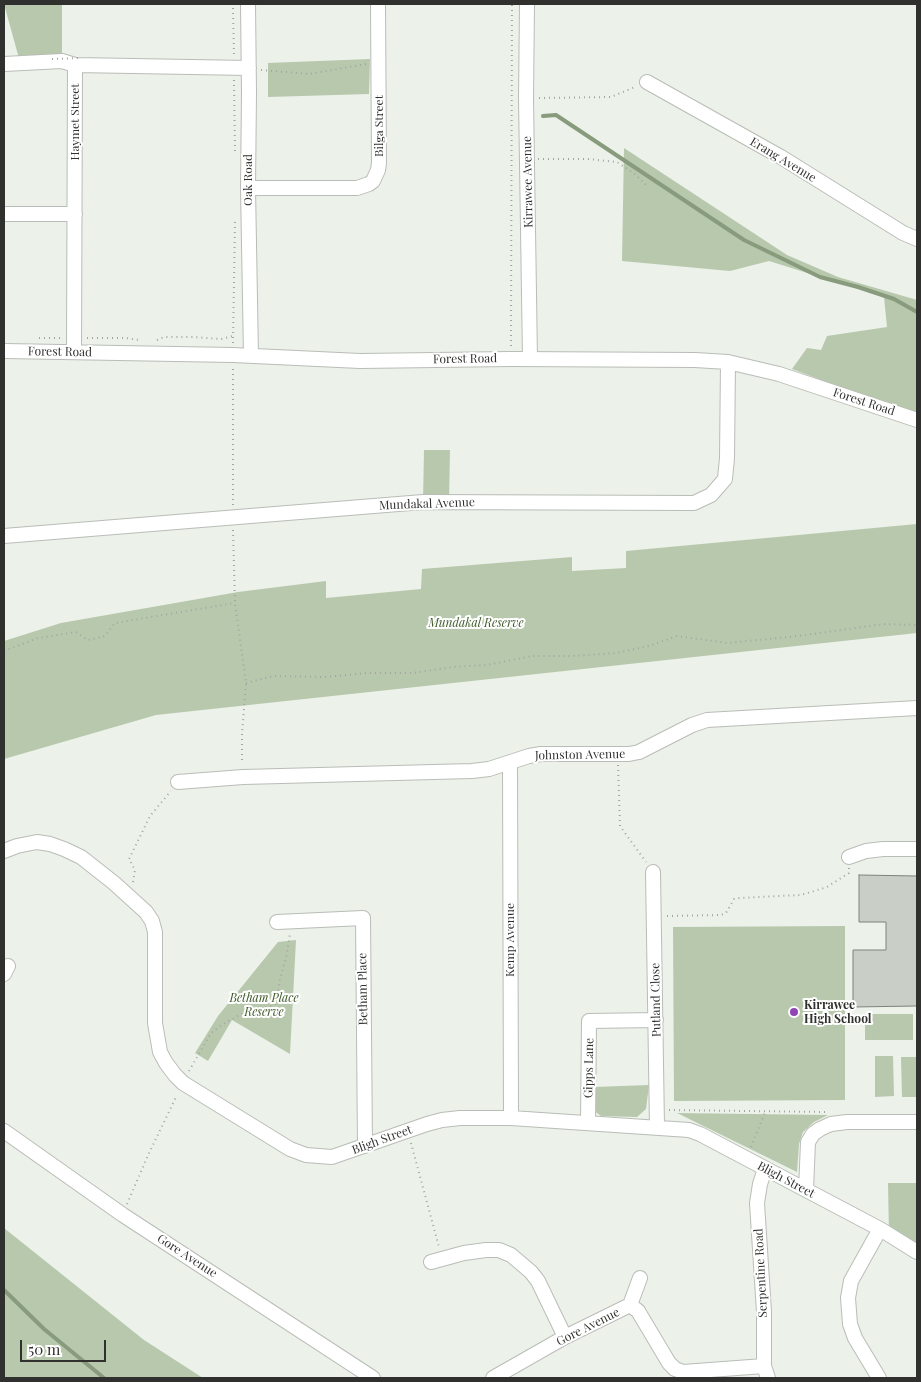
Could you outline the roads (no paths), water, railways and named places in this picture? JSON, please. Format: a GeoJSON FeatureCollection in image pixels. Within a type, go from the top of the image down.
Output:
{"type":"FeatureCollection","features":[{"type":"Feature","properties":{"kind":"street","name":"Oak Road"},"geometry":{"type":"LineString","coordinates":[[248,4],[248,188],[251,356]]}},
{"type":"Feature","properties":{"kind":"street","name":"Bilga Street"},"geometry":{"type":"LineString","coordinates":[[248,188],[357,188],[363,187],[373,180],[379,164],[378,4]]}},
{"type":"Feature","properties":{"kind":"street","name":"Kirrawee Avenue"},"geometry":{"type":"LineString","coordinates":[[528,4],[526,99],[530,359]]}},
{"type":"Feature","properties":{"kind":"street","name":"Haymet Street"},"geometry":{"type":"LineString","coordinates":[[74,345],[77,62],[249,69]]}},
{"type":"Feature","properties":{"kind":"street"},"geometry":{"type":"LineString","coordinates":[[4,64],[77,62]]}},
{"type":"Feature","properties":{"kind":"street","name":"Erang Avenue"},"geometry":{"type":"LineString","coordinates":[[647,82],[780,157],[903,233],[917,239]]}},
{"type":"Feature","properties":{"kind":"street"},"geometry":{"type":"LineString","coordinates":[[4,214],[75,214]]}},
{"type":"Feature","properties":{"kind":"street","name":"Forest Road"},"geometry":{"type":"LineString","coordinates":[[4,352],[74,345],[360,361],[530,359],[728,362],[780,374],[917,420]]}},
{"type":"Feature","properties":{"kind":"street","name":"Mundakal Avenue"},"geometry":{"type":"LineString","coordinates":[[4,536],[423,502],[694,503],[711,495],[725,478],[728,362]]}},
{"type":"Feature","properties":{"kind":"street","name":"Johnston Avenue"},"geometry":{"type":"LineString","coordinates":[[178,782],[243,777],[472,771],[489,769],[541,754],[618,755],[639,752],[692,725],[707,720],[917,708]]}},
{"type":"Feature","properties":{"kind":"street","name":"Kemp Avenue"},"geometry":{"type":"LineString","coordinates":[[510,763],[511,1118]]}},
{"type":"Feature","properties":{"kind":"street","name":"Bligh Street"},"geometry":{"type":"LineString","coordinates":[[4,851],[37,842],[64,849],[81,857],[146,912],[152,921],[156,942],[156,1037],[160,1052],[166,1063],[183,1083],[290,1149],[306,1155],[332,1157],[442,1120],[460,1118],[511,1118],[689,1130],[700,1134],[880,1229],[917,1252]]}},
{"type":"Feature","properties":{"kind":"street"},"geometry":{"type":"LineString","coordinates":[[848,857],[883,849],[917,849]]}},
{"type":"Feature","properties":{"kind":"street","name":"Putland Close"},"geometry":{"type":"LineString","coordinates":[[653,872],[657,1127]]}},
{"type":"Feature","properties":{"kind":"street","name":"Betham Place"},"geometry":{"type":"LineString","coordinates":[[277,922],[363,918],[365,1146]]}},
{"type":"Feature","properties":{"kind":"street","name":"Gipps Lane"},"geometry":{"type":"LineString","coordinates":[[588,1123],[589,1020],[656,1020]]}},
{"type":"Feature","properties":{"kind":"street"},"geometry":{"type":"LineString","coordinates":[[806,1190],[808,1142],[813,1134],[820,1129],[831,1124],[847,1122],[917,1122]]}},
{"type":"Feature","properties":{"kind":"street","name":"Gore Avenue"},"geometry":{"type":"LineString","coordinates":[[4,1132],[123,1215],[373,1378]]}},
{"type":"Feature","properties":{"kind":"street","name":"Serpentine Road"},"geometry":{"type":"LineString","coordinates":[[765,1169],[757,1203],[766,1372]]}},
{"type":"Feature","properties":{"kind":"street"},"geometry":{"type":"LineString","coordinates":[[878,1378],[855,1338],[849,1318],[848,1298],[851,1281],[880,1229]]}},
{"type":"Feature","properties":{"kind":"street"},"geometry":{"type":"LineString","coordinates":[[436,1261],[486,1250],[499,1250],[511,1255],[522,1263],[538,1281],[565,1338]]}},
{"type":"Feature","properties":{"kind":"street","name":"Gore Avenue"},"geometry":{"type":"LineString","coordinates":[[493,1378],[630,1305],[640,1278]]}},
{"type":"Feature","properties":{"kind":"street","name":"Gore Avenue"},"geometry":{"type":"LineString","coordinates":[[630,1305],[638,1311],[669,1363],[683,1372],[766,1372]]}},
{"type":"Feature","properties":{"kind":"waterway"},"geometry":{"type":"LineString","coordinates":[[543,116],[556,115],[744,240],[820,277],[894,299],[917,312]]}},
{"type":"Feature","properties":{"kind":"waterway"},"geometry":{"type":"LineString","coordinates":[[4,1290],[44,1329],[104,1378]]}},
{"type":"Feature","properties":{"kind":"place","name":"Kirrawee High School"},"geometry":{"type":"Point","coordinates":[794,1012]}},
{"type":"Feature","properties":{"kind":"park label","name":"Mundakal Reserve"},"geometry":{"type":"Point","coordinates":[476,623]}},
{"type":"Feature","properties":{"kind":"park label","name":"Betham Place Reserve"},"geometry":{"type":"Point","coordinates":[264,1005]}}]}
